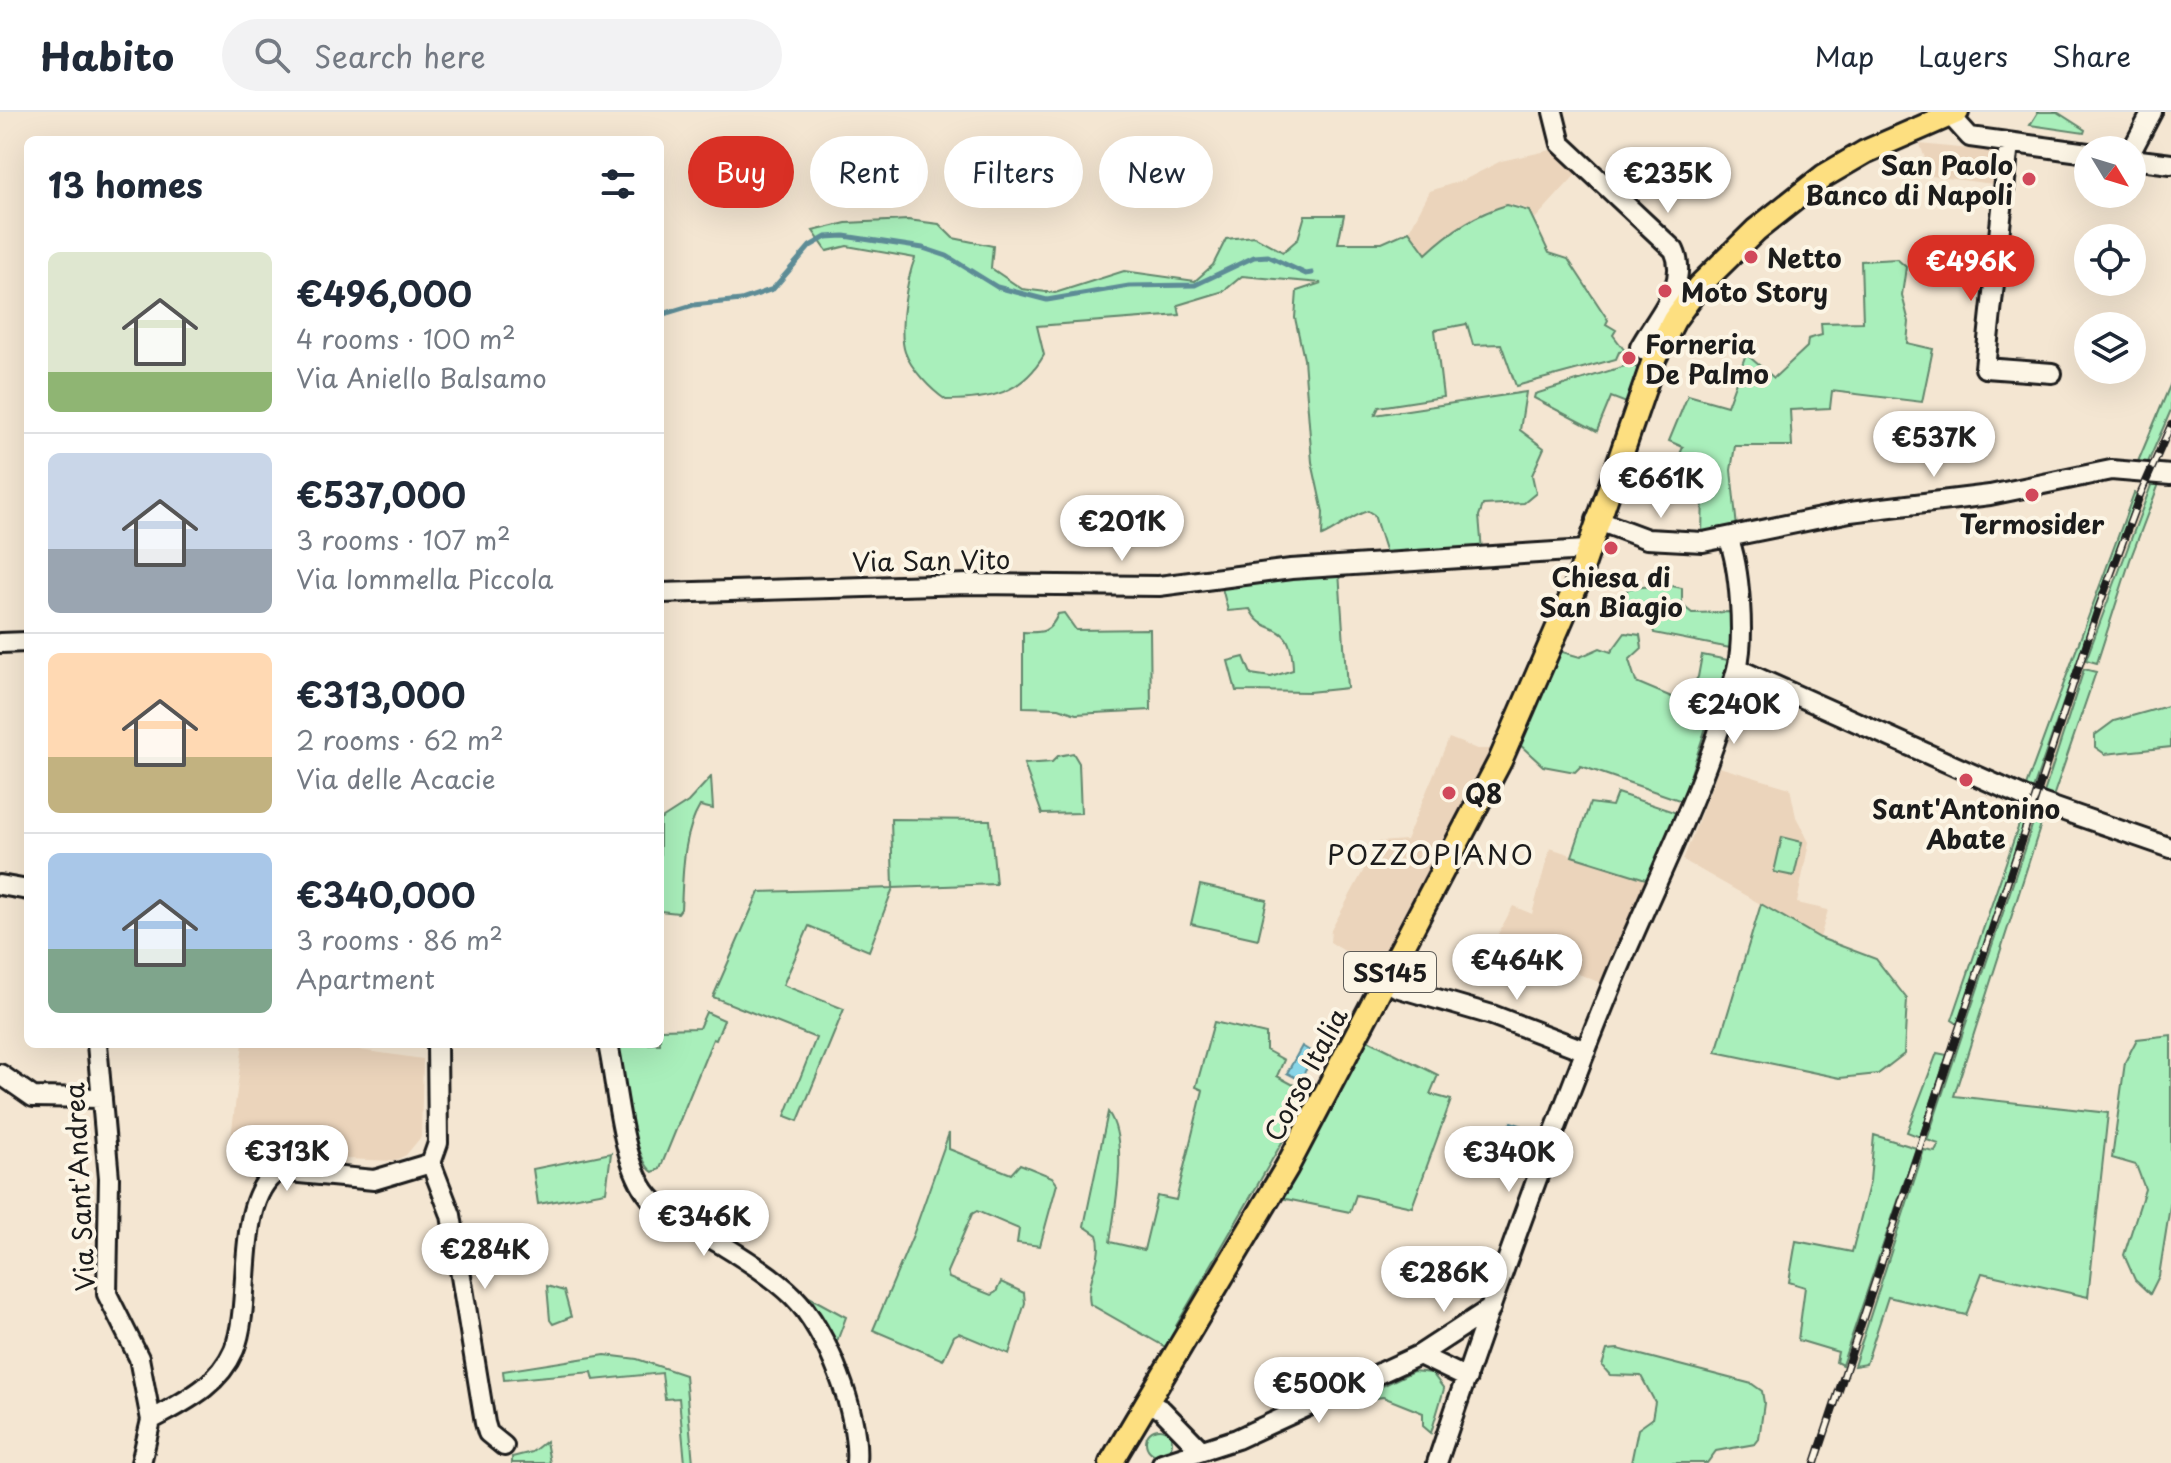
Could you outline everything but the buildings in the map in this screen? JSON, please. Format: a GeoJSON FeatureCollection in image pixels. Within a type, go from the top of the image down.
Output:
{"type":"FeatureCollection","features":[{"type":"Feature","properties":{"kind":"main road","name":"Corso Italia"},"geometry":{"type":"LineString","coordinates":[[1111,1463],[1287,1167],[1469,823],[1558,628],[1655,357],[1693,294],[1756,230],[1851,160],[1954,114]]}},
{"type":"Feature","properties":{"kind":"street"},"geometry":{"type":"LineString","coordinates":[[1553,112],[1561,144],[1674,250],[1681,264],[1679,279],[1640,347],[1655,357]]}},
{"type":"Feature","properties":{"kind":"street"},"geometry":{"type":"LineString","coordinates":[[2139,136],[2152,112]]}},
{"type":"Feature","properties":{"kind":"street"},"geometry":{"type":"LineString","coordinates":[[1954,114],[1970,137],[2074,151]]}},
{"type":"Feature","properties":{"kind":"street"},"geometry":{"type":"LineString","coordinates":[[2009,143],[1985,368],[2052,373]]}},
{"type":"Feature","properties":{"kind":"street"},"geometry":{"type":"LineString","coordinates":[[2146,161],[2171,164]]}},
{"type":"Feature","properties":{"kind":"street"},"geometry":{"type":"LineString","coordinates":[[1596,520],[1647,539],[1703,542],[1864,510],[1990,495],[2111,470],[2171,475]]}},
{"type":"Feature","properties":{"kind":"street"},"geometry":{"type":"LineString","coordinates":[[1437,1463],[1586,1051],[1688,811],[1738,669],[1739,607],[1728,537]]}},
{"type":"Feature","properties":{"kind":"street","name":"Via San Vito"},"geometry":{"type":"LineString","coordinates":[[664,593],[969,584],[1159,586],[1291,569],[1586,550]]}},
{"type":"Feature","properties":{"kind":"street"},"geometry":{"type":"LineString","coordinates":[[0,643],[24,642]]}},
{"type":"Feature","properties":{"kind":"street"},"geometry":{"type":"LineString","coordinates":[[1738,669],[2024,797],[2171,848]]}},
{"type":"Feature","properties":{"kind":"street"},"geometry":{"type":"LineString","coordinates":[[0,885],[24,889]]}},
{"type":"Feature","properties":{"kind":"street"},"geometry":{"type":"LineString","coordinates":[[1396,987],[1492,1015],[1586,1051]]}},
{"type":"Feature","properties":{"kind":"street","name":"Via Sant'Andrea"},"geometry":{"type":"LineString","coordinates":[[97,1048],[109,1178],[107,1294],[139,1358],[151,1420],[141,1463]]}},
{"type":"Feature","properties":{"kind":"street"},"geometry":{"type":"LineString","coordinates":[[437,1048],[438,1143],[431,1163],[451,1215],[485,1423],[488,1433],[504,1446]]}},
{"type":"Feature","properties":{"kind":"street"},"geometry":{"type":"LineString","coordinates":[[609,1048],[625,1132],[640,1183],[658,1205],[728,1248],[794,1297],[820,1333],[849,1405],[856,1463]]}},
{"type":"Feature","properties":{"kind":"street"},"geometry":{"type":"LineString","coordinates":[[0,1074],[33,1097],[102,1098]]}},
{"type":"Feature","properties":{"kind":"street"},"geometry":{"type":"LineString","coordinates":[[151,1420],[200,1393],[234,1350],[245,1295],[255,1201],[271,1175],[278,1171],[374,1180],[431,1163]]}},
{"type":"Feature","properties":{"kind":"street"},"geometry":{"type":"LineString","coordinates":[[1162,1463],[1266,1426],[1419,1355],[1491,1308]]}},
{"type":"Feature","properties":{"kind":"street"},"geometry":{"type":"LineString","coordinates":[[1419,1355],[1467,1378]]}},
{"type":"Feature","properties":{"kind":"street"},"geometry":{"type":"LineString","coordinates":[[1148,1403],[1171,1418],[1201,1450]]}},
{"type":"Feature","properties":{"kind":"shaded area"},"geometry":{"type":"Polygon","coordinates":[[[1920,144],[1998,152],[1993,184],[1931,176],[1920,144]]]}},
{"type":"Feature","properties":{"kind":"shaded area"},"geometry":{"type":"Polygon","coordinates":[[[1556,149],[1580,170],[1535,219],[1525,208],[1514,205],[1485,211],[1446,235],[1426,254],[1409,231],[1430,191],[1466,179],[1501,161],[1556,149]]]}},
{"type":"Feature","properties":{"kind":"shaded area"},"geometry":{"type":"Polygon","coordinates":[[[2137,494],[2145,497],[2102,611],[2044,793],[2036,790],[2137,494]]]}},
{"type":"Feature","properties":{"kind":"shaded area"},"geometry":{"type":"Polygon","coordinates":[[[1449,738],[1477,749],[1493,749],[1380,973],[1330,942],[1331,930],[1379,842],[1406,840],[1449,738]]]}},
{"type":"Feature","properties":{"kind":"shaded area"},"geometry":{"type":"Polygon","coordinates":[[[1719,767],[1790,788],[1796,817],[1809,842],[1797,903],[1828,910],[1820,938],[1683,860],[1719,767]]]}},
{"type":"Feature","properties":{"kind":"shaded area"},"geometry":{"type":"Polygon","coordinates":[[[2029,812],[2036,814],[1854,1360],[1846,1357],[2029,812]]]}},
{"type":"Feature","properties":{"kind":"shaded area"},"geometry":{"type":"Polygon","coordinates":[[[1550,848],[1649,880],[1603,984],[1528,953],[1518,963],[1489,951],[1513,906],[1532,914],[1550,848]]]}},
{"type":"Feature","properties":{"kind":"shaded area"},"geometry":{"type":"Polygon","coordinates":[[[242,1048],[360,1048],[423,1059],[421,1137],[406,1155],[394,1161],[298,1157],[285,1152],[286,1146],[246,1143],[231,1137],[242,1048]]]}},
{"type":"Feature","properties":{"kind":"green space"},"geometry":{"type":"Polygon","coordinates":[[[2038,112],[2057,112],[2085,130],[2084,133],[2030,125],[2038,112]]]}},
{"type":"Feature","properties":{"kind":"green space"},"geometry":{"type":"Polygon","coordinates":[[[1507,205],[1529,211],[1549,253],[1568,259],[1608,320],[1606,324],[1616,330],[1613,335],[1625,351],[1619,352],[1616,359],[1516,386],[1501,344],[1473,345],[1467,324],[1435,330],[1443,397],[1379,407],[1375,415],[1526,392],[1520,430],[1544,448],[1532,475],[1536,493],[1524,503],[1483,505],[1479,516],[1482,551],[1386,553],[1374,515],[1368,511],[1322,536],[1323,512],[1312,462],[1304,359],[1295,318],[1297,291],[1321,283],[1242,276],[1224,291],[1178,305],[1180,315],[1037,326],[1044,355],[1025,378],[1015,386],[990,396],[946,400],[922,379],[905,352],[903,343],[904,305],[915,258],[847,246],[827,251],[813,231],[846,223],[908,220],[939,224],[953,238],[993,246],[991,268],[1022,289],[1055,293],[1124,271],[1195,281],[1213,265],[1226,239],[1254,236],[1283,252],[1298,239],[1305,215],[1344,215],[1338,243],[1382,243],[1409,231],[1426,254],[1464,224],[1507,205]]]}},
{"type":"Feature","properties":{"kind":"green space"},"geometry":{"type":"Polygon","coordinates":[[[1897,259],[1906,267],[1902,295],[1909,322],[1907,343],[1933,349],[1922,402],[1832,391],[1830,408],[1790,410],[1792,446],[1735,446],[1731,470],[1737,528],[1702,536],[1703,489],[1673,471],[1683,447],[1669,441],[1688,395],[1727,406],[1746,354],[1774,378],[1807,347],[1808,339],[1822,335],[1821,323],[1863,322],[1861,261],[1897,259]]]}},
{"type":"Feature","properties":{"kind":"green space"},"geometry":{"type":"Polygon","coordinates":[[[1631,364],[1641,371],[1629,404],[1611,397],[1597,431],[1534,398],[1535,394],[1631,364]]]}},
{"type":"Feature","properties":{"kind":"green space"},"geometry":{"type":"Polygon","coordinates":[[[2171,383],[2171,410],[2146,467],[2137,464],[2171,383]]]}},
{"type":"Feature","properties":{"kind":"green space"},"geometry":{"type":"Polygon","coordinates":[[[2153,480],[2160,481],[2130,560],[2097,663],[2086,660],[2153,480]]]}},
{"type":"Feature","properties":{"kind":"green space"},"geometry":{"type":"Polygon","coordinates":[[[2134,493],[2137,494],[2033,789],[2026,786],[2134,493]]]}},
{"type":"Feature","properties":{"kind":"green space"},"geometry":{"type":"Polygon","coordinates":[[[1339,572],[1347,688],[1309,692],[1236,691],[1228,661],[1244,657],[1251,674],[1271,677],[1293,670],[1291,653],[1283,634],[1262,624],[1250,609],[1228,611],[1221,584],[1339,572]]]}},
{"type":"Feature","properties":{"kind":"green space"},"geometry":{"type":"Polygon","coordinates":[[[1667,585],[1682,588],[1682,605],[1692,613],[1732,612],[1730,648],[1654,633],[1652,622],[1644,614],[1622,609],[1619,596],[1630,588],[1667,585]]]}},
{"type":"Feature","properties":{"kind":"green space"},"geometry":{"type":"Polygon","coordinates":[[[1064,613],[1076,630],[1150,629],[1151,710],[1076,714],[1059,708],[1023,707],[1023,632],[1045,630],[1058,614],[1064,613]]]}},
{"type":"Feature","properties":{"kind":"green space"},"geometry":{"type":"Polygon","coordinates":[[[1625,633],[1640,635],[1642,648],[1629,660],[1636,682],[1681,701],[1698,677],[1702,655],[1728,660],[1682,801],[1581,766],[1575,772],[1543,766],[1518,743],[1559,651],[1580,657],[1600,648],[1611,652],[1625,633]]]}},
{"type":"Feature","properties":{"kind":"green space"},"geometry":{"type":"Polygon","coordinates":[[[2084,669],[2096,672],[2053,797],[2044,793],[2084,669]]]}},
{"type":"Feature","properties":{"kind":"green space"},"geometry":{"type":"Polygon","coordinates":[[[2171,705],[2171,747],[2105,754],[2095,747],[2095,735],[2114,721],[2171,705]]]}},
{"type":"Feature","properties":{"kind":"green space"},"geometry":{"type":"Polygon","coordinates":[[[1073,753],[1079,763],[1081,813],[1042,814],[1024,764],[1052,762],[1058,756],[1073,753]]]}},
{"type":"Feature","properties":{"kind":"green space"},"geometry":{"type":"Polygon","coordinates":[[[711,777],[713,809],[700,806],[690,830],[683,869],[681,909],[678,913],[664,911],[664,817],[688,802],[711,777]]]}},
{"type":"Feature","properties":{"kind":"green space"},"geometry":{"type":"Polygon","coordinates":[[[1617,793],[1677,813],[1649,880],[1572,856],[1590,803],[1612,806],[1617,793]]]}},
{"type":"Feature","properties":{"kind":"green space"},"geometry":{"type":"Polygon","coordinates":[[[2024,810],[2029,812],[1958,1024],[1952,1020],[2024,810]]]}},
{"type":"Feature","properties":{"kind":"green space"},"geometry":{"type":"Polygon","coordinates":[[[2036,814],[2043,818],[1954,1096],[2108,1113],[2088,1297],[1982,1273],[1966,1315],[1888,1297],[1866,1364],[1854,1366],[1924,1150],[1935,1152],[1939,1144],[1927,1140],[2036,814]]]}},
{"type":"Feature","properties":{"kind":"green space"},"geometry":{"type":"Polygon","coordinates":[[[891,819],[990,820],[996,884],[893,888],[891,819]]]}},
{"type":"Feature","properties":{"kind":"green space"},"geometry":{"type":"Polygon","coordinates":[[[1782,837],[1802,842],[1794,876],[1774,872],[1782,837]]]}},
{"type":"Feature","properties":{"kind":"green space"},"geometry":{"type":"Polygon","coordinates":[[[1200,885],[1267,900],[1258,939],[1191,924],[1200,885]]]}},
{"type":"Feature","properties":{"kind":"green space"},"geometry":{"type":"Polygon","coordinates":[[[893,888],[869,951],[809,926],[783,985],[844,1009],[798,1121],[785,1116],[816,1038],[713,997],[759,892],[893,888]]]}},
{"type":"Feature","properties":{"kind":"green space"},"geometry":{"type":"Polygon","coordinates":[[[1761,904],[1820,938],[1876,959],[1907,999],[1904,1054],[1878,1074],[1840,1078],[1716,1052],[1761,904]]]}},
{"type":"Feature","properties":{"kind":"green space"},"geometry":{"type":"Polygon","coordinates":[[[706,1012],[724,1020],[716,1040],[713,1039],[660,1169],[653,1172],[646,1165],[634,1134],[616,1048],[664,1048],[664,1029],[699,1028],[706,1012]]]}},
{"type":"Feature","properties":{"kind":"green space"},"geometry":{"type":"Polygon","coordinates":[[[1214,1022],[1266,1034],[1266,1050],[1284,1060],[1277,1076],[1310,1094],[1176,1326],[1179,1328],[1167,1348],[1090,1304],[1090,1286],[1099,1243],[1097,1235],[1084,1226],[1108,1112],[1118,1139],[1119,1157],[1110,1242],[1144,1250],[1157,1196],[1176,1200],[1203,1090],[1196,1087],[1214,1022]]]}},
{"type":"Feature","properties":{"kind":"green space"},"geometry":{"type":"Polygon","coordinates":[[[2171,1035],[2171,1200],[2159,1276],[2150,1294],[2135,1280],[2124,1255],[2145,1189],[2136,1165],[2112,1158],[2125,1062],[2137,1039],[2171,1035]]]}},
{"type":"Feature","properties":{"kind":"green space"},"geometry":{"type":"Polygon","coordinates":[[[1368,1040],[1438,1075],[1430,1094],[1451,1100],[1412,1207],[1356,1195],[1350,1212],[1281,1198],[1368,1040]]]}},
{"type":"Feature","properties":{"kind":"green space"},"geometry":{"type":"Polygon","coordinates":[[[1937,1053],[1947,1055],[1920,1137],[1907,1132],[1937,1053]]]}},
{"type":"Feature","properties":{"kind":"green space"},"geometry":{"type":"Polygon","coordinates":[[[949,1133],[949,1149],[1011,1174],[1020,1164],[1052,1177],[1057,1184],[1040,1246],[1017,1243],[1019,1229],[977,1211],[972,1214],[947,1272],[949,1278],[991,1295],[1001,1282],[1024,1293],[1025,1303],[1009,1354],[959,1333],[954,1336],[943,1360],[873,1330],[913,1235],[949,1133]]]}},
{"type":"Feature","properties":{"kind":"green space"},"geometry":{"type":"Polygon","coordinates":[[[1874,1135],[1916,1148],[1842,1365],[1836,1362],[1838,1352],[1798,1340],[1805,1287],[1789,1282],[1796,1241],[1852,1252],[1870,1181],[1874,1135]]]}},
{"type":"Feature","properties":{"kind":"green space"},"geometry":{"type":"Polygon","coordinates":[[[611,1153],[606,1192],[538,1204],[533,1169],[611,1153]]]}},
{"type":"Feature","properties":{"kind":"green space"},"geometry":{"type":"Polygon","coordinates":[[[547,1286],[564,1291],[571,1317],[553,1324],[547,1286]]]}},
{"type":"Feature","properties":{"kind":"green space"},"geometry":{"type":"Polygon","coordinates":[[[811,1298],[846,1317],[836,1344],[811,1298]]]}},
{"type":"Feature","properties":{"kind":"green space"},"geometry":{"type":"Polygon","coordinates":[[[1618,1349],[1752,1384],[1762,1391],[1764,1403],[1759,1439],[1755,1444],[1716,1451],[1707,1463],[1631,1463],[1638,1429],[1652,1419],[1655,1402],[1641,1376],[1610,1375],[1602,1366],[1607,1350],[1618,1349]]]}},
{"type":"Feature","properties":{"kind":"green space"},"geometry":{"type":"Polygon","coordinates":[[[605,1355],[637,1359],[685,1375],[693,1463],[685,1463],[679,1398],[665,1399],[662,1373],[594,1380],[592,1372],[504,1380],[503,1371],[605,1355]]]}},
{"type":"Feature","properties":{"kind":"green space"},"geometry":{"type":"Polygon","coordinates":[[[1413,1371],[1432,1373],[1444,1389],[1431,1433],[1423,1426],[1423,1413],[1383,1397],[1369,1399],[1364,1395],[1413,1371]]]}},
{"type":"Feature","properties":{"kind":"green space"},"geometry":{"type":"Polygon","coordinates":[[[1159,1429],[1168,1433],[1172,1442],[1168,1451],[1159,1455],[1150,1451],[1146,1442],[1150,1433],[1159,1429]]]}},
{"type":"Feature","properties":{"kind":"green space"},"geometry":{"type":"Polygon","coordinates":[[[546,1441],[550,1463],[512,1463],[512,1457],[532,1452],[546,1441]]]}},
{"type":"Feature","properties":{"kind":"water"},"geometry":{"type":"Polygon","coordinates":[[[1302,1046],[1315,1054],[1300,1080],[1287,1073],[1302,1046]]]}},
{"type":"Feature","properties":{"kind":"water"},"geometry":{"type":"Polygon","coordinates":[[[1511,1122],[1536,1130],[1531,1145],[1506,1137],[1511,1122]]]}},
{"type":"Feature","properties":{"kind":"waterway"},"geometry":{"type":"LineString","coordinates":[[664,314],[693,305],[741,300],[773,289],[810,246],[826,237],[844,236],[923,248],[947,256],[997,287],[1047,300],[1129,286],[1195,285],[1254,257],[1268,256],[1306,274],[1312,273]]}},
{"type":"Feature","properties":{"kind":"railway"},"geometry":{"type":"LineString","coordinates":[[1815,1463],[2098,609],[2140,495],[2171,425]]}},
{"type":"Feature","properties":{"kind":"place","name":"San Paolo Banco di Napoli"},"geometry":{"type":"Point","coordinates":[2029,179]}},
{"type":"Feature","properties":{"kind":"place","name":"Netto"},"geometry":{"type":"Point","coordinates":[1751,257]}},
{"type":"Feature","properties":{"kind":"place","name":"Moto Story"},"geometry":{"type":"Point","coordinates":[1665,291]}},
{"type":"Feature","properties":{"kind":"place","name":"Forneria De Palmo"},"geometry":{"type":"Point","coordinates":[1629,358]}},
{"type":"Feature","properties":{"kind":"place","name":"Termosider"},"geometry":{"type":"Point","coordinates":[2032,495]}},
{"type":"Feature","properties":{"kind":"place","name":"Chiesa di San Biagio"},"geometry":{"type":"Point","coordinates":[1611,548]}},
{"type":"Feature","properties":{"kind":"place","name":"Sant'Antonino Abate"},"geometry":{"type":"Point","coordinates":[1966,780]}},
{"type":"Feature","properties":{"kind":"place","name":"Q8"},"geometry":{"type":"Point","coordinates":[1449,793]}},
{"type":"Feature","properties":{"kind":"district","name":"POZZOPIANO"},"geometry":{"type":"Point","coordinates":[1431,853]}}]}
